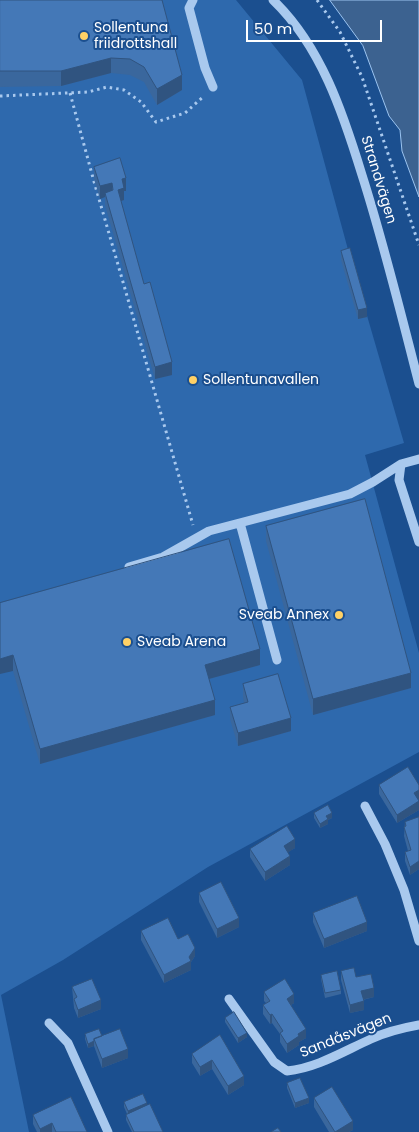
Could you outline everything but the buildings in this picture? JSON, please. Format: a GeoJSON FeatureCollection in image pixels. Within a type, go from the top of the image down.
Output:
{"type":"FeatureCollection","features":[{"type":"Feature","properties":{"kind":"street"},"geometry":{"type":"LineString","coordinates":[[193,0],[189,8],[205,68],[213,87]]}},
{"type":"Feature","properties":{"kind":"street","name":"Strandvägen"},"geometry":{"type":"LineString","coordinates":[[273,0],[289,16],[311,47],[331,88],[350,136],[374,211],[419,384]]}},
{"type":"Feature","properties":{"kind":"street"},"geometry":{"type":"LineString","coordinates":[[118,570],[163,557],[208,532],[350,494],[401,464],[419,459]]}},
{"type":"Feature","properties":{"kind":"street"},"geometry":{"type":"LineString","coordinates":[[401,464],[399,480],[419,542]]}},
{"type":"Feature","properties":{"kind":"street"},"geometry":{"type":"LineString","coordinates":[[240,523],[276,660]]}},
{"type":"Feature","properties":{"kind":"street"},"geometry":{"type":"LineString","coordinates":[[365,806],[385,844],[404,890],[419,941]]}},
{"type":"Feature","properties":{"kind":"street","name":"Sandåsvägen"},"geometry":{"type":"LineString","coordinates":[[228,999],[274,1062],[287,1071],[302,1069],[394,1030],[419,1025]]}},
{"type":"Feature","properties":{"kind":"street"},"geometry":{"type":"LineString","coordinates":[[49,1023],[68,1043],[108,1132]]}},
{"type":"Feature","properties":{"kind":"path"},"geometry":{"type":"LineString","coordinates":[[317,0],[340,32],[362,77],[419,245]]}},
{"type":"Feature","properties":{"kind":"path"},"geometry":{"type":"LineString","coordinates":[[0,96],[88,92],[107,87],[124,90],[141,102],[156,122],[185,113],[213,87]]}},
{"type":"Feature","properties":{"kind":"path"},"geometry":{"type":"LineString","coordinates":[[70,93],[197,538]]}},
{"type":"Feature","properties":{"kind":"shaded area","name":"Sollentunavallen"},"geometry":{"type":"Polygon","coordinates":[[[0,0],[236,0],[302,80],[350,257],[404,443],[365,455],[419,653],[419,752],[208,867],[63,960],[1,995],[29,1132],[0,1132],[0,0]]]}},
{"type":"Feature","properties":{"kind":"shaded area"},"geometry":{"type":"Polygon","coordinates":[[[330,0],[419,0],[419,197],[402,151],[400,130],[389,116],[363,46],[330,0]]]}},
{"type":"Feature","properties":{"kind":"place","name":"Sollentuna friidrottshall"},"geometry":{"type":"Point","coordinates":[84,36]}},
{"type":"Feature","properties":{"kind":"place","name":"Sollentunavallen"},"geometry":{"type":"Point","coordinates":[193,380]}},
{"type":"Feature","properties":{"kind":"place","name":"Sveab Annex"},"geometry":{"type":"Point","coordinates":[339,615]}},
{"type":"Feature","properties":{"kind":"place","name":"Sveab Arena"},"geometry":{"type":"Point","coordinates":[127,642]}}]}
